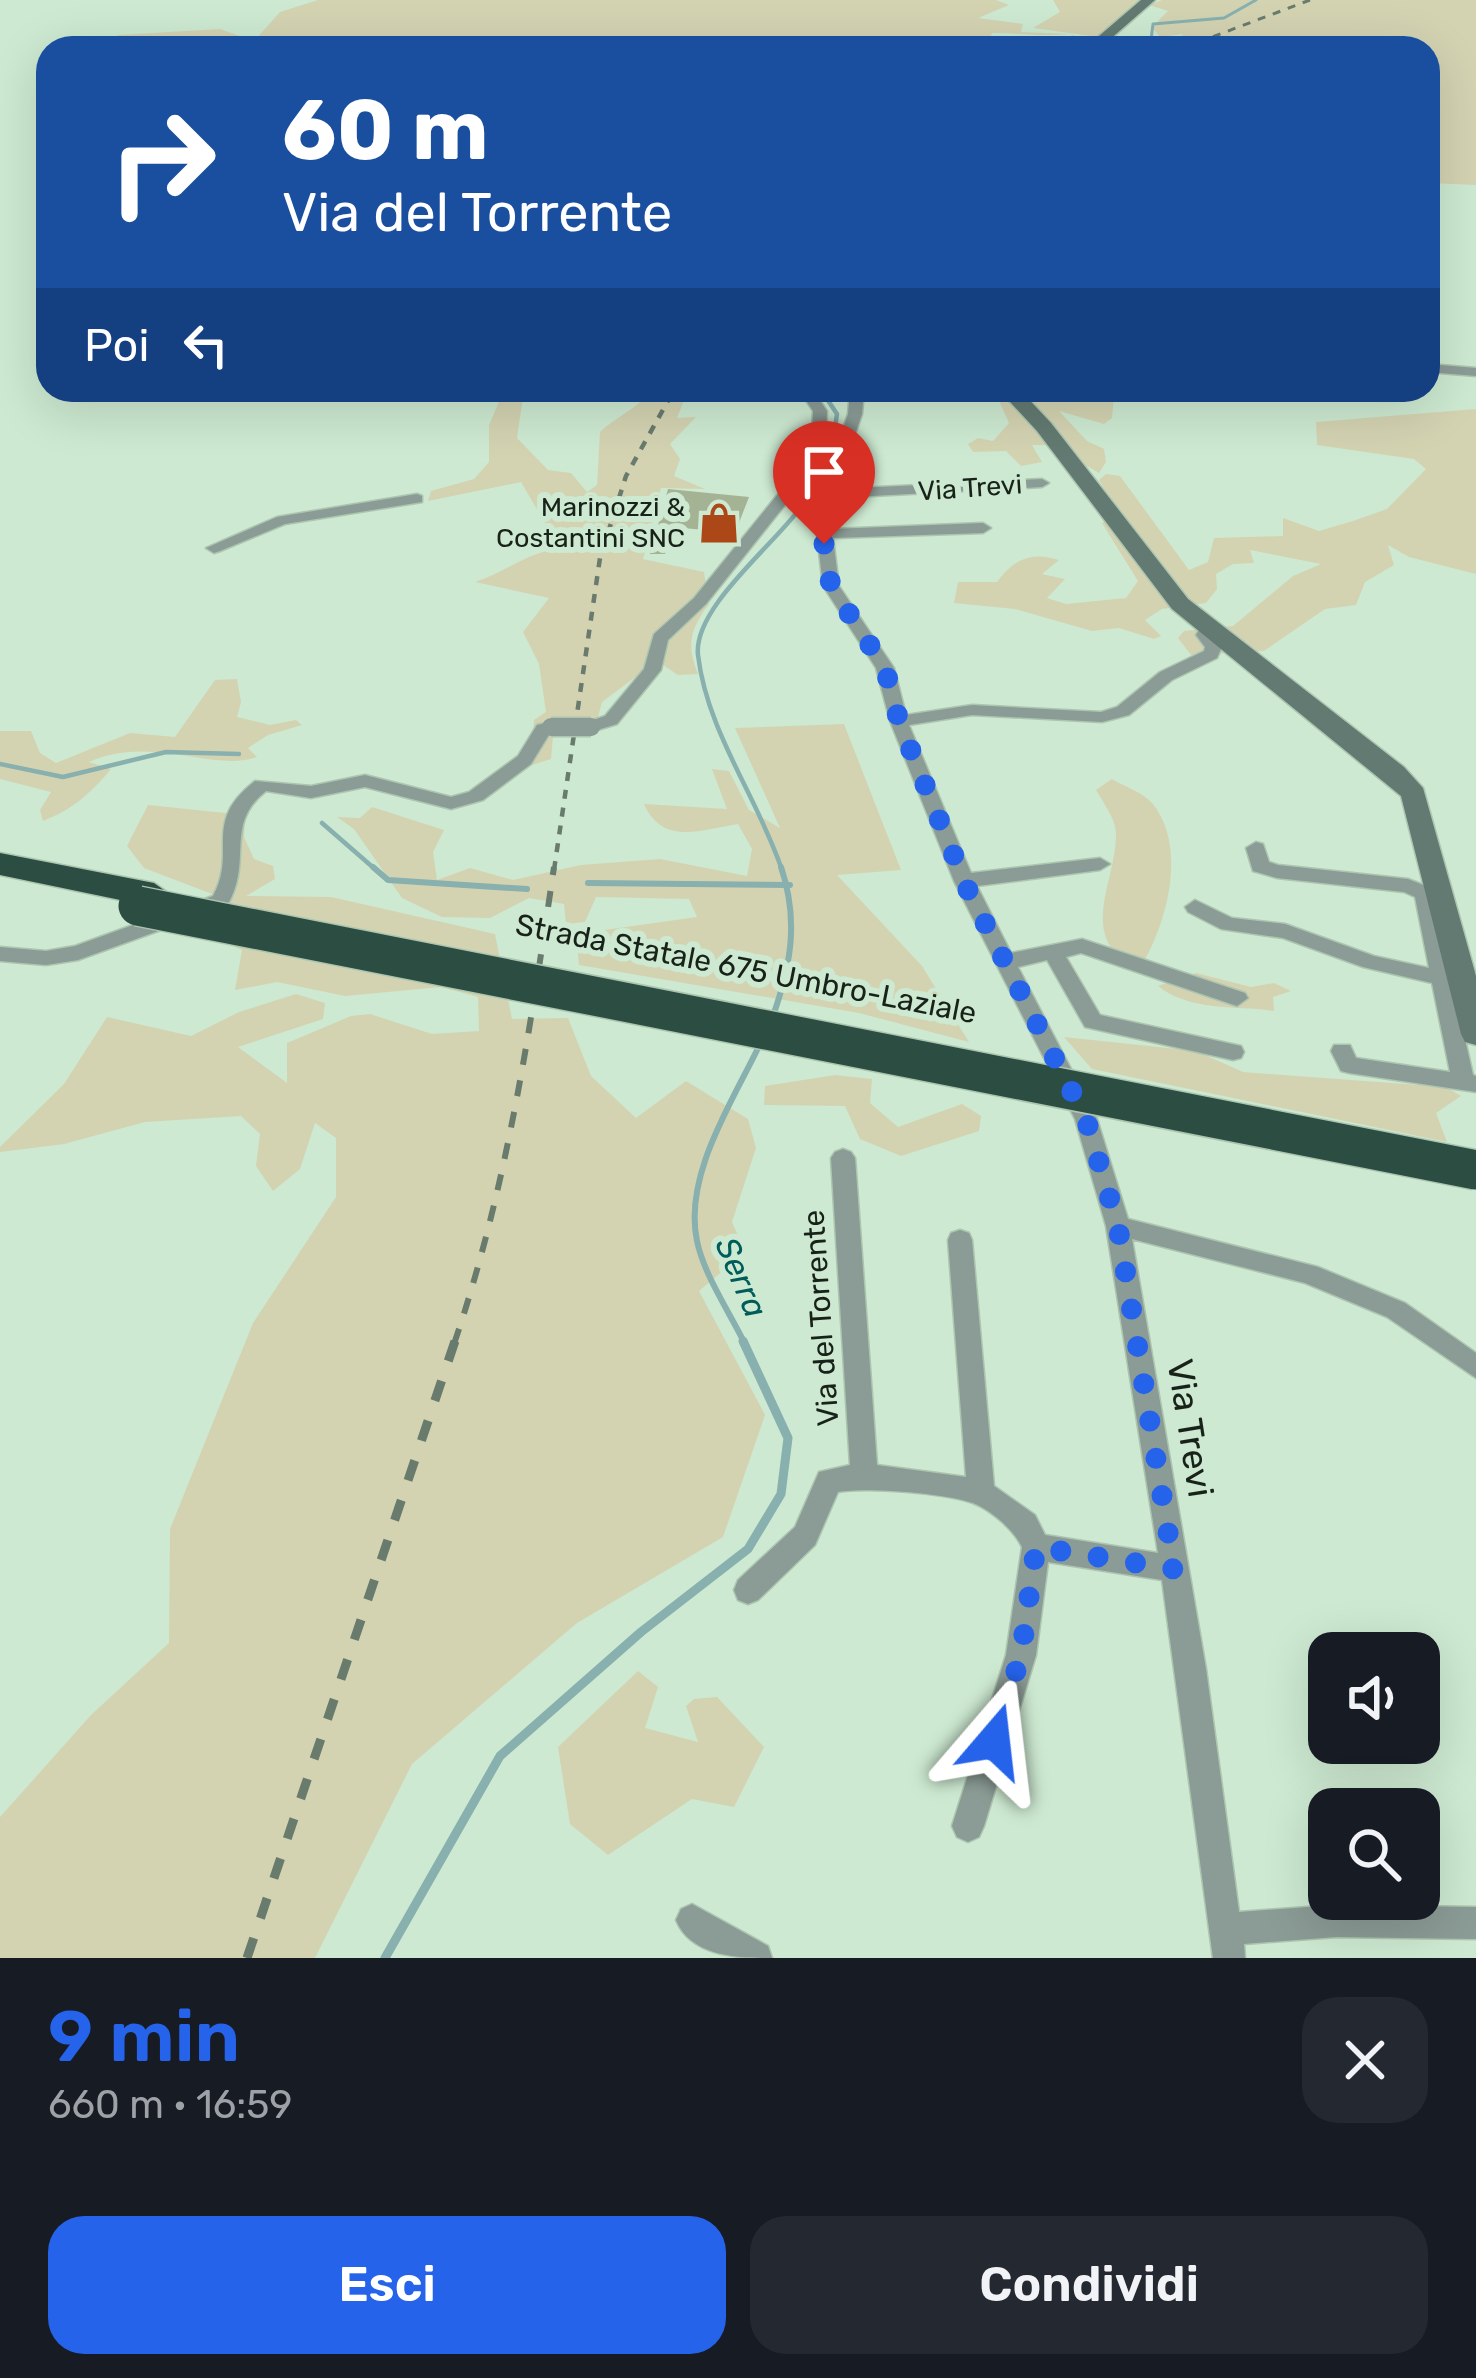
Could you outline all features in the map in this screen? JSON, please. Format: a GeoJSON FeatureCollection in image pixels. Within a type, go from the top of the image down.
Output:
{"type":"FeatureCollection","features":[{"type":"Feature","properties":{"kind":"highway","name":"Strada Statale 675 Umbro-Laziale"},"geometry":{"type":"LineString","coordinates":[[0,864],[146,901],[1476,1170]]}},
{"type":"Feature","properties":{"kind":"highway","name":"Strada Statale 675 Umbro-Laziale"},"geometry":{"type":"LineString","coordinates":[[0,879],[146,901],[1476,1155]]}},
{"type":"Feature","properties":{"kind":"street"},"geometry":{"type":"LineString","coordinates":[[1106,36],[1148,0]]}},
{"type":"Feature","properties":{"kind":"street"},"geometry":{"type":"LineString","coordinates":[[1440,369],[1476,372]]}},
{"type":"Feature","properties":{"kind":"street"},"geometry":{"type":"LineString","coordinates":[[0,954],[46,958],[78,953],[220,901],[231,874],[229,833],[235,812],[242,798],[262,785],[311,792],[365,781],[451,803],[476,796],[525,760],[543,729],[591,727],[611,720],[652,670],[660,638],[700,601],[790,490],[819,432],[820,411],[814,402]]}},
{"type":"Feature","properties":{"kind":"street","name":"Via Trevi"},"geometry":{"type":"LineString","coordinates":[[856,402],[826,494],[824,534],[831,586],[885,668],[899,721],[964,881],[1086,1119],[1118,1226],[1174,1569],[1227,1944],[1336,1922],[1476,1923]]}},
{"type":"Feature","properties":{"kind":"street"},"geometry":{"type":"LineString","coordinates":[[1020,402],[1056,441],[1180,604],[1395,773],[1414,794],[1476,1034]]}},
{"type":"Feature","properties":{"kind":"street","name":"Via Trevi"},"geometry":{"type":"LineString","coordinates":[[826,494],[1042,483]]}},
{"type":"Feature","properties":{"kind":"street"},"geometry":{"type":"LineString","coordinates":[[214,548],[282,520],[417,499]]}},
{"type":"Feature","properties":{"kind":"street","name":"Via Trevi"},"geometry":{"type":"LineString","coordinates":[[824,534],[983,528]]}},
{"type":"Feature","properties":{"kind":"street"},"geometry":{"type":"LineString","coordinates":[[899,721],[972,710],[1082,719],[1123,711],[1166,676],[1211,654],[1214,647],[1204,635],[1209,627]]}},
{"type":"Feature","properties":{"kind":"street"},"geometry":{"type":"LineString","coordinates":[[1256,848],[1261,866],[1277,871],[1408,886],[1424,893],[1470,1083],[1349,1065],[1342,1052]]}},
{"type":"Feature","properties":{"kind":"street"},"geometry":{"type":"LineString","coordinates":[[964,881],[1100,864]]}},
{"type":"Feature","properties":{"kind":"street"},"geometry":{"type":"LineString","coordinates":[[1195,908],[1228,924],[1285,931],[1370,962],[1441,978]]}},
{"type":"Feature","properties":{"kind":"street"},"geometry":{"type":"LineString","coordinates":[[1005,962],[1082,946],[1237,998]]}},
{"type":"Feature","properties":{"kind":"street"},"geometry":{"type":"LineString","coordinates":[[1053,952],[1093,1021],[1233,1052]]}},
{"type":"Feature","properties":{"kind":"street","name":"Via del Torrente"},"geometry":{"type":"LineString","coordinates":[[843,1158],[864,1475]]}},
{"type":"Feature","properties":{"kind":"street"},"geometry":{"type":"LineString","coordinates":[[1118,1226],[1309,1274],[1396,1310],[1476,1367]]}},
{"type":"Feature","properties":{"kind":"street"},"geometry":{"type":"LineString","coordinates":[[960,1240],[981,1492]]}},
{"type":"Feature","properties":{"kind":"street"},"geometry":{"type":"LineString","coordinates":[[748,1590],[805,1536],[829,1481],[864,1475],[981,1492],[1025,1524],[1036,1547],[1021,1655],[968,1826]]}},
{"type":"Feature","properties":{"kind":"street"},"geometry":{"type":"LineString","coordinates":[[1036,1547],[1174,1569]]}},
{"type":"Feature","properties":{"kind":"street"},"geometry":{"type":"LineString","coordinates":[[692,1920],[756,1958]]}},
{"type":"Feature","properties":{"kind":"green space"},"geometry":{"type":"Polygon","coordinates":[[[318,0],[996,0],[1009,5],[978,18],[1023,24],[1021,32],[1070,34],[258,36],[280,12],[318,0]]]}},
{"type":"Feature","properties":{"kind":"green space"},"geometry":{"type":"Polygon","coordinates":[[[1053,0],[1140,0],[1099,36],[1033,28],[1060,12],[1053,0]]]}},
{"type":"Feature","properties":{"kind":"green space"},"geometry":{"type":"Polygon","coordinates":[[[1162,0],[1476,0],[1476,185],[1440,184],[1440,36],[1159,36],[1152,27],[1168,11],[1149,5],[1162,0]]]}},
{"type":"Feature","properties":{"kind":"green space"},"geometry":{"type":"Polygon","coordinates":[[[220,29],[240,36],[117,35],[220,29]]]}},
{"type":"Feature","properties":{"kind":"green space"},"geometry":{"type":"Polygon","coordinates":[[[499,402],[522,402],[517,438],[548,470],[571,473],[587,492],[597,485],[600,432],[640,402],[683,402],[677,418],[696,417],[670,444],[680,459],[674,476],[705,489],[661,488],[643,559],[704,572],[709,604],[691,646],[698,674],[678,675],[657,661],[602,702],[593,736],[553,736],[551,759],[532,765],[534,720],[546,712],[539,664],[523,632],[549,598],[475,582],[550,550],[548,528],[521,482],[428,501],[431,491],[474,479],[489,462],[489,425],[499,402]]]}},
{"type":"Feature","properties":{"kind":"green space"},"geometry":{"type":"Polygon","coordinates":[[[1113,402],[1112,418],[1104,424],[1059,411],[1087,441],[1104,449],[1106,462],[1099,473],[1051,445],[1032,445],[1042,462],[1021,466],[1006,451],[973,452],[968,444],[978,438],[993,441],[1009,423],[1000,403],[1113,402]]]}},
{"type":"Feature","properties":{"kind":"green space"},"geometry":{"type":"Polygon","coordinates":[[[1476,409],[1476,574],[1409,557],[1388,545],[1394,565],[1365,582],[1356,605],[1325,609],[1264,651],[1191,655],[1178,638],[1184,631],[1233,626],[1293,576],[1321,564],[1250,550],[1254,563],[1233,564],[1216,574],[1217,589],[1206,603],[1162,609],[1145,620],[1161,636],[1154,639],[1119,628],[1092,631],[1015,609],[954,603],[958,582],[997,582],[1017,563],[1040,556],[1059,560],[1042,574],[1065,579],[1047,598],[1066,604],[1126,598],[1138,581],[1102,523],[1118,514],[1099,480],[1106,474],[1120,476],[1189,570],[1208,562],[1214,538],[1283,536],[1283,518],[1319,531],[1387,509],[1426,469],[1414,459],[1317,445],[1316,422],[1476,409]]]}},
{"type":"Feature","properties":{"kind":"green space"},"geometry":{"type":"Polygon","coordinates":[[[237,679],[241,702],[237,717],[270,725],[296,720],[302,725],[268,735],[248,748],[257,757],[222,761],[158,752],[112,754],[89,762],[111,769],[88,793],[43,821],[40,810],[51,792],[0,779],[0,731],[31,731],[40,753],[56,763],[130,733],[175,737],[215,680],[237,679]]]}},
{"type":"Feature","properties":{"kind":"green space"},"geometry":{"type":"Polygon","coordinates":[[[844,724],[901,870],[837,875],[922,966],[969,1042],[859,1013],[579,965],[576,934],[697,917],[689,899],[596,897],[585,922],[566,924],[564,904],[529,898],[490,918],[442,917],[402,898],[354,829],[337,817],[360,818],[372,807],[444,830],[433,852],[437,880],[470,868],[513,880],[581,865],[660,859],[747,876],[752,849],[738,824],[672,830],[661,826],[644,804],[727,809],[712,769],[729,771],[749,810],[780,828],[735,728],[844,724]]]}},
{"type":"Feature","properties":{"kind":"green space"},"geometry":{"type":"Polygon","coordinates":[[[1112,779],[1152,803],[1169,842],[1164,911],[1138,971],[1119,957],[1103,925],[1116,833],[1096,790],[1112,779]]]}},
{"type":"Feature","properties":{"kind":"green space"},"geometry":{"type":"Polygon","coordinates":[[[148,805],[245,815],[244,837],[254,859],[273,866],[275,879],[246,896],[331,897],[495,934],[512,1019],[568,1018],[591,1076],[636,1118],[686,1081],[748,1119],[756,1148],[732,1222],[745,1252],[699,1291],[765,1415],[723,1537],[577,1623],[412,1764],[315,1958],[0,1958],[0,1817],[91,1715],[169,1643],[170,1529],[253,1323],[336,1197],[336,1138],[315,1123],[300,1169],[273,1191],[256,1166],[260,1134],[241,1116],[145,1122],[64,1144],[0,1152],[0,1147],[64,1084],[107,1017],[191,1036],[239,1012],[296,994],[325,1003],[323,1019],[238,1047],[287,1083],[287,1043],[351,1016],[370,1014],[432,1034],[479,1031],[478,997],[441,987],[345,996],[277,982],[235,990],[242,950],[222,941],[228,900],[144,868],[127,846],[148,805]]]}},
{"type":"Feature","properties":{"kind":"green space"},"geometry":{"type":"Polygon","coordinates":[[[1196,973],[1251,987],[1274,983],[1291,991],[1273,997],[1274,1011],[1199,1004],[1158,986],[1196,973]]]}},
{"type":"Feature","properties":{"kind":"green space"},"geometry":{"type":"Polygon","coordinates":[[[1064,1037],[1196,1051],[1243,1072],[1446,1087],[1461,1096],[1436,1113],[1447,1142],[1092,1069],[1064,1037]]]}},
{"type":"Feature","properties":{"kind":"green space"},"geometry":{"type":"Polygon","coordinates":[[[835,1075],[872,1079],[870,1103],[898,1127],[962,1104],[981,1116],[979,1131],[901,1156],[860,1139],[845,1106],[764,1105],[765,1086],[835,1075]]]}},
{"type":"Feature","properties":{"kind":"green space"},"geometry":{"type":"Polygon","coordinates":[[[638,1671],[658,1687],[645,1728],[698,1742],[686,1706],[694,1699],[717,1697],[764,1747],[734,1807],[692,1799],[608,1855],[570,1824],[558,1747],[638,1671]]]}},
{"type":"Feature","properties":{"kind":"building","name":"Marinozzi & Costantini SNC"},"geometry":{"type":"Polygon","coordinates":[[[668,489],[749,497],[735,533],[673,527],[665,554],[650,554],[668,489]]]}},
{"type":"Feature","properties":{"kind":"waterway"},"geometry":{"type":"LineString","coordinates":[[1152,36],[1153,24],[1224,18],[1256,0]]}},
{"type":"Feature","properties":{"kind":"waterway","name":"Serra"},"geometry":{"type":"LineString","coordinates":[[781,869],[722,738],[698,655],[708,617],[801,507],[820,474],[837,414],[829,402]]}},
{"type":"Feature","properties":{"kind":"waterway"},"geometry":{"type":"LineString","coordinates":[[0,764],[63,777],[166,752],[239,754]]}},
{"type":"Feature","properties":{"kind":"waterway"},"geometry":{"type":"LineString","coordinates":[[322,823],[376,870]]}},
{"type":"Feature","properties":{"kind":"waterway"},"geometry":{"type":"LineString","coordinates":[[373,867],[388,880],[527,889]]}},
{"type":"Feature","properties":{"kind":"waterway","name":"Serra"},"geometry":{"type":"LineString","coordinates":[[781,869],[786,885]]}},
{"type":"Feature","properties":{"kind":"waterway"},"geometry":{"type":"LineString","coordinates":[[588,883],[786,885]]}},
{"type":"Feature","properties":{"kind":"waterway","name":"Serra"},"geometry":{"type":"LineString","coordinates":[[773,1016],[790,942],[786,885]]}},
{"type":"Feature","properties":{"kind":"waterway","name":"Serra"},"geometry":{"type":"LineString","coordinates":[[745,1344],[705,1267],[695,1216],[697,1190],[713,1139],[760,1044]]}},
{"type":"Feature","properties":{"kind":"waterway","name":"Serra"},"geometry":{"type":"LineString","coordinates":[[385,1958],[500,1756],[641,1632],[748,1549],[781,1494],[788,1438],[743,1341]]}},
{"type":"Feature","properties":{"kind":"railway"},"geometry":{"type":"LineString","coordinates":[[1215,36],[1310,0]]}},
{"type":"Feature","properties":{"kind":"railway"},"geometry":{"type":"LineString","coordinates":[[554,870],[600,558],[626,476],[667,402]]}},
{"type":"Feature","properties":{"kind":"railway"},"geometry":{"type":"LineString","coordinates":[[454,1343],[503,1167],[554,867]]}},
{"type":"Feature","properties":{"kind":"railway"},"geometry":{"type":"LineString","coordinates":[[247,1958],[454,1343]]}},
{"type":"Feature","properties":{"kind":"place","name":"Marinozzi & Costantini SNC"},"geometry":{"type":"Point","coordinates":[719,523]}},
{"type":"Feature","properties":{"kind":"route"},"geometry":{"type":"LineString","coordinates":[[824,544],[831,586],[885,668],[899,721],[968,890],[1086,1119],[1118,1226],[1174,1569],[1036,1547],[1021,1655],[994,1741]]}}]}
